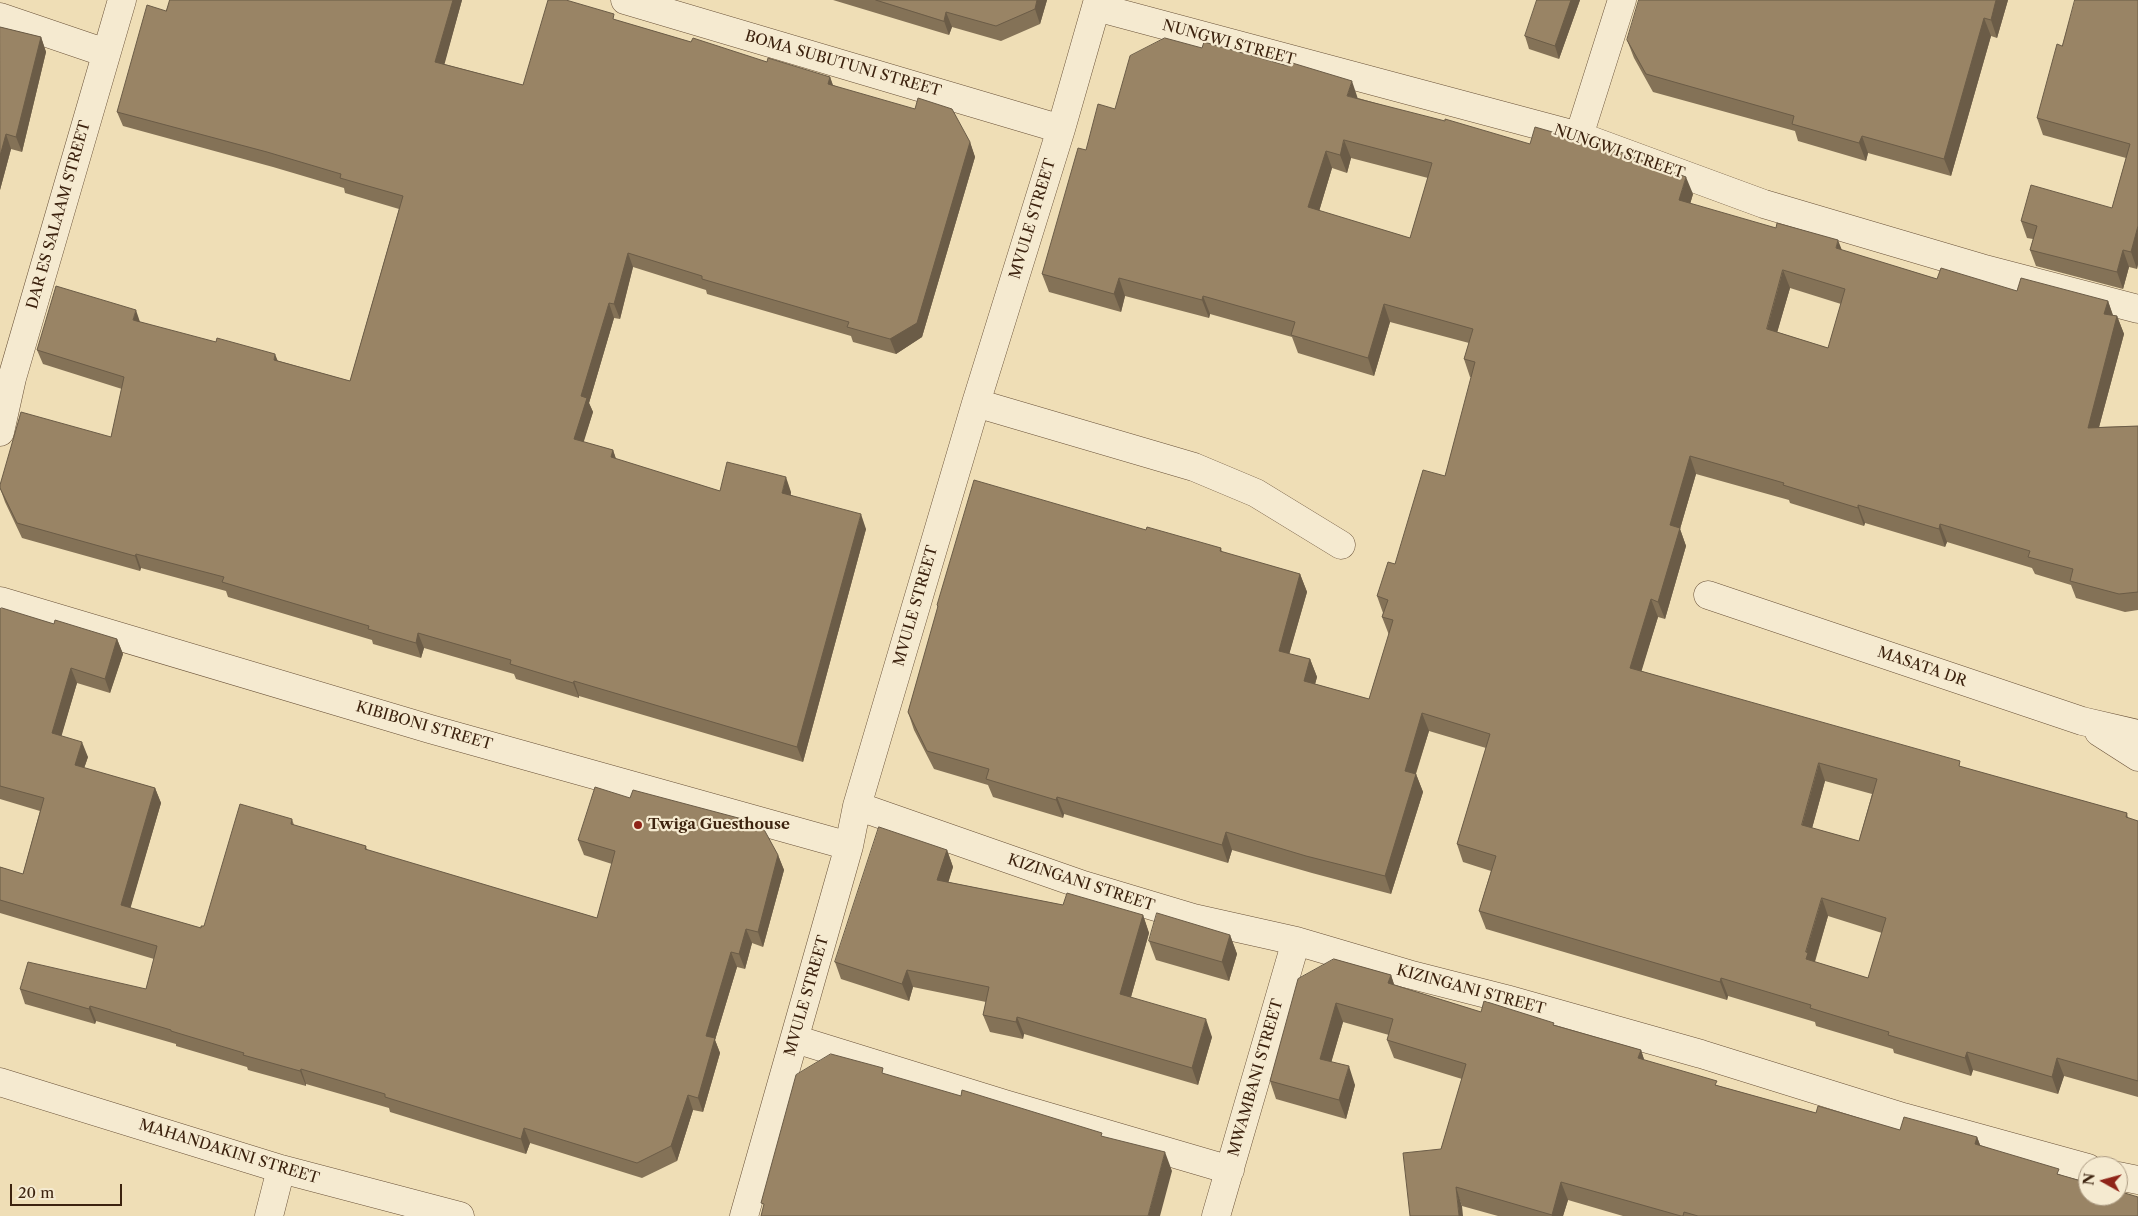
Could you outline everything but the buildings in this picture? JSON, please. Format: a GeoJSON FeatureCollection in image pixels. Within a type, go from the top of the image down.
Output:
{"type":"FeatureCollection","features":[{"type":"Feature","properties":{"kind":"street","name":"DAR ES SALAAM STREET"},"geometry":{"type":"LineString","coordinates":[[0,432],[6,375],[122,0]]}},
{"type":"Feature","properties":{"kind":"street","name":"BOMA SUBUTUNI STREET"},"geometry":{"type":"LineString","coordinates":[[625,0],[1061,129]]}},
{"type":"Feature","properties":{"kind":"street"},"geometry":{"type":"LineString","coordinates":[[1579,136],[1622,0]]}},
{"type":"Feature","properties":{"kind":"street","name":"MVULE STREET"},"geometry":{"type":"LineString","coordinates":[[744,1216],[849,846],[857,806],[976,403],[1061,129],[1097,4]]}},
{"type":"Feature","properties":{"kind":"street","name":"NUNGWI STREET"},"geometry":{"type":"LineString","coordinates":[[1097,4],[1579,136],[1764,204],[1981,268],[2138,309]]}},
{"type":"Feature","properties":{"kind":"street"},"geometry":{"type":"LineString","coordinates":[[0,17],[106,53]]}},
{"type":"Feature","properties":{"kind":"street"},"geometry":{"type":"LineString","coordinates":[[976,403],[1194,468],[1256,493],[1341,545]]}},
{"type":"Feature","properties":{"kind":"street","name":"MASATA DR"},"geometry":{"type":"LineString","coordinates":[[1708,594],[2082,721],[2138,734]]}},
{"type":"Feature","properties":{"kind":"street","name":"KIBIBONI STREET"},"geometry":{"type":"LineString","coordinates":[[0,601],[430,729],[849,846]]}},
{"type":"Feature","properties":{"kind":"street"},"geometry":{"type":"LineString","coordinates":[[2082,721],[2138,757]]}},
{"type":"Feature","properties":{"kind":"street","name":"KIZINGANI STREET"},"geometry":{"type":"LineString","coordinates":[[857,806],[1083,886],[1193,918],[1296,941],[1408,974],[1506,999],[1701,1054],[1903,1117],[2078,1165]]}},
{"type":"Feature","properties":{"kind":"street","name":"MWAMBANI STREET"},"geometry":{"type":"LineString","coordinates":[[1216,1216],[1296,941]]}},
{"type":"Feature","properties":{"kind":"street"},"geometry":{"type":"LineString","coordinates":[[795,1039],[1005,1104],[1230,1170]]}},
{"type":"Feature","properties":{"kind":"street","name":"MAHANDAKINI STREET"},"geometry":{"type":"LineString","coordinates":[[0,1082],[280,1169],[460,1216]]}},
{"type":"Feature","properties":{"kind":"street"},"geometry":{"type":"LineString","coordinates":[[269,1216],[280,1169]]}},
{"type":"Feature","properties":{"kind":"place","name":"Twiga Guesthouse"},"geometry":{"type":"Point","coordinates":[638,825]}}]}
